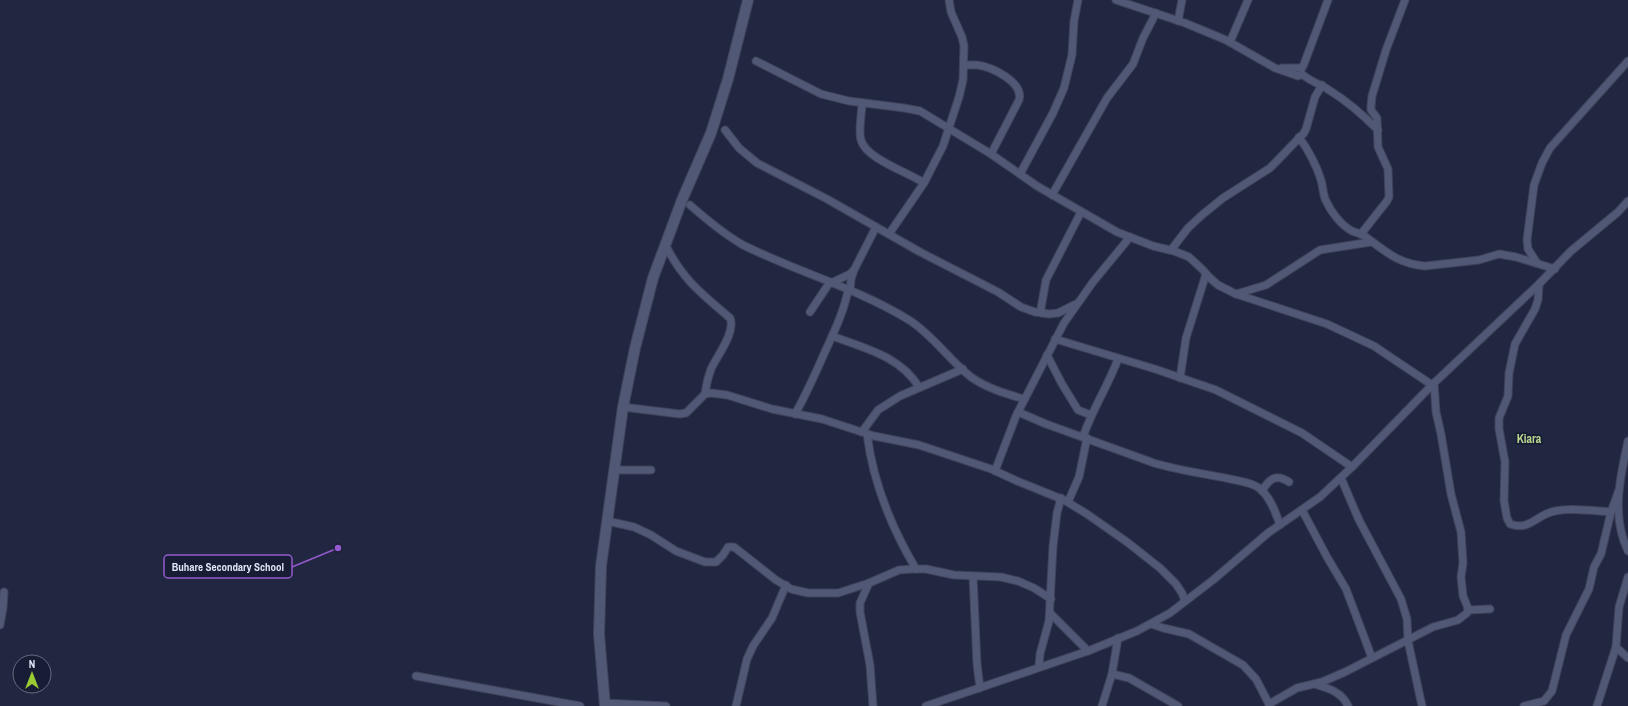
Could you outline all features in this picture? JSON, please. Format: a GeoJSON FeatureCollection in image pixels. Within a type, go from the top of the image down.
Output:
{"type":"FeatureCollection","features":[{"type":"Feature","properties":{"kind":"main road"},"geometry":{"type":"LineString","coordinates":[[605,705],[599,634],[601,566],[623,407],[635,348],[653,278],[682,200],[711,133],[728,79],[748,0]]}},
{"type":"Feature","properties":{"kind":"street"},"geometry":{"type":"LineString","coordinates":[[889,234],[924,183],[943,146],[960,97],[964,65],[962,37],[951,12],[949,0]]}},
{"type":"Feature","properties":{"kind":"street"},"geometry":{"type":"LineString","coordinates":[[1020,174],[1053,114],[1064,88],[1072,54],[1074,21],[1078,0]]}},
{"type":"Feature","properties":{"kind":"street"},"geometry":{"type":"LineString","coordinates":[[1116,0],[1178,21],[1230,42],[1275,68],[1298,76],[1302,74],[1308,80],[1322,85],[1331,91],[1364,116],[1378,130]]}},
{"type":"Feature","properties":{"kind":"street"},"geometry":{"type":"LineString","coordinates":[[1178,21],[1182,0]]}},
{"type":"Feature","properties":{"kind":"street"},"geometry":{"type":"LineString","coordinates":[[1230,42],[1248,0]]}},
{"type":"Feature","properties":{"kind":"street"},"geometry":{"type":"LineString","coordinates":[[1275,68],[1302,68],[1328,0]]}},
{"type":"Feature","properties":{"kind":"street"},"geometry":{"type":"LineString","coordinates":[[1361,234],[1388,201],[1389,197],[1388,169],[1378,147],[1377,118],[1371,110],[1372,96],[1392,33],[1405,0]]}},
{"type":"Feature","properties":{"kind":"street"},"geometry":{"type":"LineString","coordinates":[[1052,195],[1107,98],[1133,64],[1143,38],[1156,13]]}},
{"type":"Feature","properties":{"kind":"street"},"geometry":{"type":"LineString","coordinates":[[756,61],[821,94],[862,103],[920,111],[991,154],[1052,195],[1116,232],[1152,246],[1171,250],[1188,257],[1218,285],[1236,294],[1327,324],[1374,346],[1433,384]]}},
{"type":"Feature","properties":{"kind":"street"},"geometry":{"type":"LineString","coordinates":[[1537,263],[1528,249],[1526,240],[1534,185],[1542,163],[1550,148],[1628,61]]}},
{"type":"Feature","properties":{"kind":"street"},"geometry":{"type":"LineString","coordinates":[[964,65],[978,65],[992,70],[1010,79],[1018,87],[1020,92],[1019,100],[991,154]]}},
{"type":"Feature","properties":{"kind":"street"},"geometry":{"type":"LineString","coordinates":[[1171,250],[1188,228],[1202,214],[1223,198],[1270,168],[1299,137],[1306,129],[1315,97],[1322,85]]}},
{"type":"Feature","properties":{"kind":"street"},"geometry":{"type":"LineString","coordinates":[[862,103],[861,140],[864,146],[879,158],[924,183]]}},
{"type":"Feature","properties":{"kind":"street"},"geometry":{"type":"LineString","coordinates":[[725,130],[739,148],[757,163],[827,198],[876,227],[998,292],[1021,307],[1042,313],[1058,313],[1076,304]]}},
{"type":"Feature","properties":{"kind":"street"},"geometry":{"type":"LineString","coordinates":[[1299,137],[1313,157],[1324,195],[1333,213],[1345,226],[1352,231],[1361,234],[1389,255],[1417,266],[1479,260],[1499,254],[1516,257],[1555,269]]}},
{"type":"Feature","properties":{"kind":"street"},"geometry":{"type":"LineString","coordinates":[[926,706],[1039,666],[1088,651],[1151,624],[1170,613],[1213,580],[1268,533],[1320,497],[1352,467],[1433,384],[1540,284],[1571,251],[1627,203]]}},
{"type":"Feature","properties":{"kind":"street"},"geometry":{"type":"LineString","coordinates":[[690,205],[712,225],[743,244],[799,270],[849,290],[910,321],[930,337],[972,377],[984,384],[1024,399]]}},
{"type":"Feature","properties":{"kind":"street"},"geometry":{"type":"LineString","coordinates":[[1042,313],[1041,308],[1046,280],[1081,212]]}},
{"type":"Feature","properties":{"kind":"street"},"geometry":{"type":"LineString","coordinates":[[795,414],[832,336],[849,290],[854,270],[876,227]]}},
{"type":"Feature","properties":{"kind":"street"},"geometry":{"type":"LineString","coordinates":[[995,471],[1018,412],[1055,339],[1076,304],[1130,237]]}},
{"type":"Feature","properties":{"kind":"street"},"geometry":{"type":"LineString","coordinates":[[1236,294],[1266,285],[1320,250],[1371,242]]}},
{"type":"Feature","properties":{"kind":"street"},"geometry":{"type":"LineString","coordinates":[[666,246],[675,264],[693,287],[730,318],[732,322],[732,327],[728,337],[711,370],[705,394]]}},
{"type":"Feature","properties":{"kind":"street"},"geometry":{"type":"LineString","coordinates":[[810,312],[830,283],[850,274],[854,270]]}},
{"type":"Feature","properties":{"kind":"street"},"geometry":{"type":"LineString","coordinates":[[1180,378],[1186,338],[1206,274]]}},
{"type":"Feature","properties":{"kind":"street"},"geometry":{"type":"LineString","coordinates":[[1540,284],[1535,309],[1515,344],[1508,373],[1508,396],[1499,418],[1499,429],[1505,462],[1504,501],[1507,518],[1510,524],[1520,527],[1532,523],[1548,513],[1560,510],[1611,512]]}},
{"type":"Feature","properties":{"kind":"street"},"geometry":{"type":"LineString","coordinates":[[832,336],[881,354],[896,362],[913,376],[919,387]]}},
{"type":"Feature","properties":{"kind":"street"},"geometry":{"type":"LineString","coordinates":[[1055,339],[1154,369],[1216,390],[1302,433],[1352,467]]}},
{"type":"Feature","properties":{"kind":"street"},"geometry":{"type":"LineString","coordinates":[[1047,355],[1078,410],[1091,415]]}},
{"type":"Feature","properties":{"kind":"street"},"geometry":{"type":"LineString","coordinates":[[1039,666],[1040,654],[1048,628],[1050,613],[1053,546],[1064,500],[1079,477],[1085,438],[1091,415],[1111,378],[1118,359]]}},
{"type":"Feature","properties":{"kind":"street"},"geometry":{"type":"LineString","coordinates":[[916,569],[896,533],[879,487],[864,433],[878,410],[900,396],[963,369]]}},
{"type":"Feature","properties":{"kind":"street"},"geometry":{"type":"LineString","coordinates":[[1433,384],[1436,412],[1451,494],[1461,532],[1463,563],[1461,577],[1463,596],[1468,611]]}},
{"type":"Feature","properties":{"kind":"street"},"geometry":{"type":"LineString","coordinates":[[623,407],[680,414],[686,413],[694,406],[701,396],[705,394],[711,393],[727,395],[772,409],[822,420],[864,433],[919,445],[972,462],[1064,500],[1127,542],[1160,568],[1176,584],[1185,601]]}},
{"type":"Feature","properties":{"kind":"street"},"geometry":{"type":"LineString","coordinates":[[1018,412],[1085,438],[1170,468],[1250,484],[1262,491],[1272,506],[1280,525]]}},
{"type":"Feature","properties":{"kind":"street"},"geometry":{"type":"LineString","coordinates":[[1628,441],[1618,499],[1622,537],[1628,551]]}},
{"type":"Feature","properties":{"kind":"street"},"geometry":{"type":"LineString","coordinates":[[614,470],[651,470]]}},
{"type":"Feature","properties":{"kind":"street"},"geometry":{"type":"LineString","coordinates":[[1262,491],[1276,477],[1283,478],[1289,482]]}},
{"type":"Feature","properties":{"kind":"street"},"geometry":{"type":"LineString","coordinates":[[1341,478],[1359,520],[1401,599],[1407,619],[1408,641],[1422,706]]}},
{"type":"Feature","properties":{"kind":"street"},"geometry":{"type":"LineString","coordinates":[[1524,706],[1544,701],[1552,691],[1566,635],[1589,589],[1594,567],[1600,554],[1611,512],[1619,490]]}},
{"type":"Feature","properties":{"kind":"street"},"geometry":{"type":"LineString","coordinates":[[1302,510],[1346,589],[1372,658]]}},
{"type":"Feature","properties":{"kind":"street"},"geometry":{"type":"LineString","coordinates":[[608,521],[634,528],[651,535],[676,551],[705,562],[716,562],[728,547],[734,547],[786,585],[800,592],[838,592],[869,584],[899,570],[926,569],[954,575],[1001,577],[1018,581],[1034,588],[1051,599]]}},
{"type":"Feature","properties":{"kind":"street"},"geometry":{"type":"LineString","coordinates":[[973,576],[977,664],[980,688]]}},
{"type":"Feature","properties":{"kind":"street"},"geometry":{"type":"LineString","coordinates":[[1597,706],[1616,647],[1619,607],[1628,577]]}},
{"type":"Feature","properties":{"kind":"street"},"geometry":{"type":"LineString","coordinates":[[869,584],[860,603],[860,612],[870,665],[873,706]]}},
{"type":"Feature","properties":{"kind":"street"},"geometry":{"type":"LineString","coordinates":[[736,706],[747,659],[753,646],[772,618],[786,585]]}},
{"type":"Feature","properties":{"kind":"street"},"geometry":{"type":"LineString","coordinates":[[0,625],[4,608],[4,592]]}},
{"type":"Feature","properties":{"kind":"street"},"geometry":{"type":"LineString","coordinates":[[1151,624],[1189,634],[1243,665],[1256,679],[1270,705],[1297,688],[1322,682],[1340,675],[1433,627],[1458,620],[1469,610],[1490,609]]}},
{"type":"Feature","properties":{"kind":"street"},"geometry":{"type":"LineString","coordinates":[[1050,613],[1088,651]]}},
{"type":"Feature","properties":{"kind":"street"},"geometry":{"type":"LineString","coordinates":[[1102,706],[1112,674],[1118,638]]}},
{"type":"Feature","properties":{"kind":"street"},"geometry":{"type":"LineString","coordinates":[[1616,647],[1628,658]]}},
{"type":"Feature","properties":{"kind":"street"},"geometry":{"type":"LineString","coordinates":[[1112,674],[1129,678],[1178,706]]}},
{"type":"Feature","properties":{"kind":"street"},"geometry":{"type":"LineString","coordinates":[[416,676],[580,706]]}},
{"type":"Feature","properties":{"kind":"street"},"geometry":{"type":"LineString","coordinates":[[1312,684],[1339,694],[1344,698],[1348,706]]}},
{"type":"Feature","properties":{"kind":"street"},"geometry":{"type":"LineString","coordinates":[[605,705],[666,706]]}},
{"type":"Feature","properties":{"kind":"place","name":"Buhare Secondary School"},"geometry":{"type":"Point","coordinates":[338,548]}},
{"type":"Feature","properties":{"kind":"district","name":"Kiara"},"geometry":{"type":"Point","coordinates":[1529,439]}}]}
